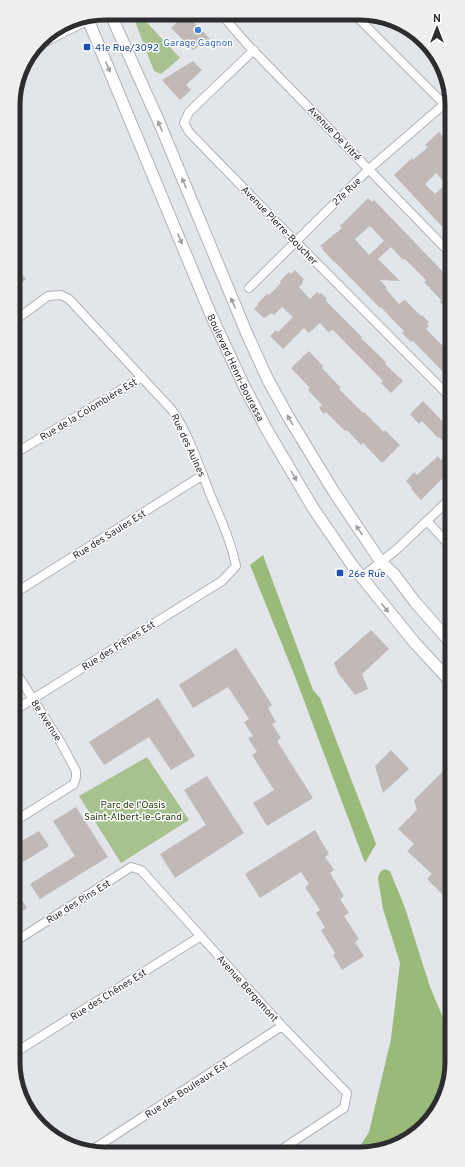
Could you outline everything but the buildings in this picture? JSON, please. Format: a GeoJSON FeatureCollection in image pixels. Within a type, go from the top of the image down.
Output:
{"type":"FeatureCollection","features":[{"type":"Feature","properties":{"kind":"main road"},"geometry":{"type":"LineString","coordinates":[[113,20],[156,116],[235,306],[268,380],[289,418],[330,485],[381,562],[394,574],[415,602],[445,636]]}},
{"type":"Feature","properties":{"kind":"main road","name":"Boulevard Henri-Bourassa"},"geometry":{"type":"LineString","coordinates":[[92,21],[208,307],[244,386],[267,430],[312,508],[362,578],[414,642],[445,676]]}},
{"type":"Feature","properties":{"kind":"street","name":"Avenue De Vitré"},"geometry":{"type":"LineString","coordinates":[[226,20],[445,248]]}},
{"type":"Feature","properties":{"kind":"street"},"geometry":{"type":"LineString","coordinates":[[360,20],[445,102]]}},
{"type":"Feature","properties":{"kind":"street","name":"Avenue Pierre-Boucher"},"geometry":{"type":"LineString","coordinates":[[254,50],[189,112],[184,123],[189,132],[295,242],[445,392]]}},
{"type":"Feature","properties":{"kind":"street","name":"27e Rue"},"geometry":{"type":"LineString","coordinates":[[249,288],[369,169],[445,106]]}},
{"type":"Feature","properties":{"kind":"street","name":"Rue des Aulnes"},"geometry":{"type":"LineString","coordinates":[[20,317],[48,296],[61,295],[69,299],[179,419],[233,551],[236,566],[222,581]]}},
{"type":"Feature","properties":{"kind":"street","name":"Rue de la Colombière Est"},"geometry":{"type":"LineString","coordinates":[[20,450],[142,377]]}},
{"type":"Feature","properties":{"kind":"street","name":"Rue des Saules Est"},"geometry":{"type":"LineString","coordinates":[[20,590],[203,475]]}},
{"type":"Feature","properties":{"kind":"street"},"geometry":{"type":"LineString","coordinates":[[362,578],[396,550],[445,504]]}},
{"type":"Feature","properties":{"kind":"street"},"geometry":{"type":"LineString","coordinates":[[427,522],[445,541]]}},
{"type":"Feature","properties":{"kind":"street","name":"Rue des Frênes Est"},"geometry":{"type":"LineString","coordinates":[[20,706],[222,581]]}},
{"type":"Feature","properties":{"kind":"street","name":"8e Avenue"},"geometry":{"type":"LineString","coordinates":[[20,679],[61,743],[76,772],[74,784],[20,818]]}},
{"type":"Feature","properties":{"kind":"street","name":"Rue des Pins Est"},"geometry":{"type":"LineString","coordinates":[[20,938],[131,867],[141,870]]}},
{"type":"Feature","properties":{"kind":"street","name":"Avenue Bergemont"},"geometry":{"type":"LineString","coordinates":[[141,870],[282,1026],[347,1093],[344,1108],[285,1147]]}},
{"type":"Feature","properties":{"kind":"street","name":"Rue des Chênes Est"},"geometry":{"type":"LineString","coordinates":[[20,1049],[201,936]]}},
{"type":"Feature","properties":{"kind":"street","name":"Rue des Bouleaux Est"},"geometry":{"type":"LineString","coordinates":[[97,1147],[282,1026]]}},
{"type":"Feature","properties":{"kind":"green space"},"geometry":{"type":"Polygon","coordinates":[[[136,20],[145,20],[180,58],[161,74],[154,71],[136,24],[136,20]]]}},
{"type":"Feature","properties":{"kind":"green space"},"geometry":{"type":"Polygon","coordinates":[[[263,555],[313,690],[320,698],[376,844],[365,863],[294,674],[250,565],[263,555]]]}},
{"type":"Feature","properties":{"kind":"green space","name":"Parc de l'Oasis Saint-Albert-le-Grand"},"geometry":{"type":"Polygon","coordinates":[[[147,757],[189,820],[121,863],[79,796],[147,757]]]}},
{"type":"Feature","properties":{"kind":"green space"},"geometry":{"type":"Polygon","coordinates":[[[385,869],[390,871],[405,908],[430,987],[445,1022],[445,1068],[439,1095],[427,1114],[416,1126],[393,1141],[360,1147],[369,1132],[391,1039],[400,963],[383,909],[378,878],[380,872],[385,869]]]}},
{"type":"Feature","properties":{"kind":"place","name":"Garage Gagnon"},"geometry":{"type":"Point","coordinates":[198,30]}},
{"type":"Feature","properties":{"kind":"place","name":"41e Rue/3092"},"geometry":{"type":"Point","coordinates":[87,47]}},
{"type":"Feature","properties":{"kind":"place","name":"26e Rue"},"geometry":{"type":"Point","coordinates":[340,573]}}]}
